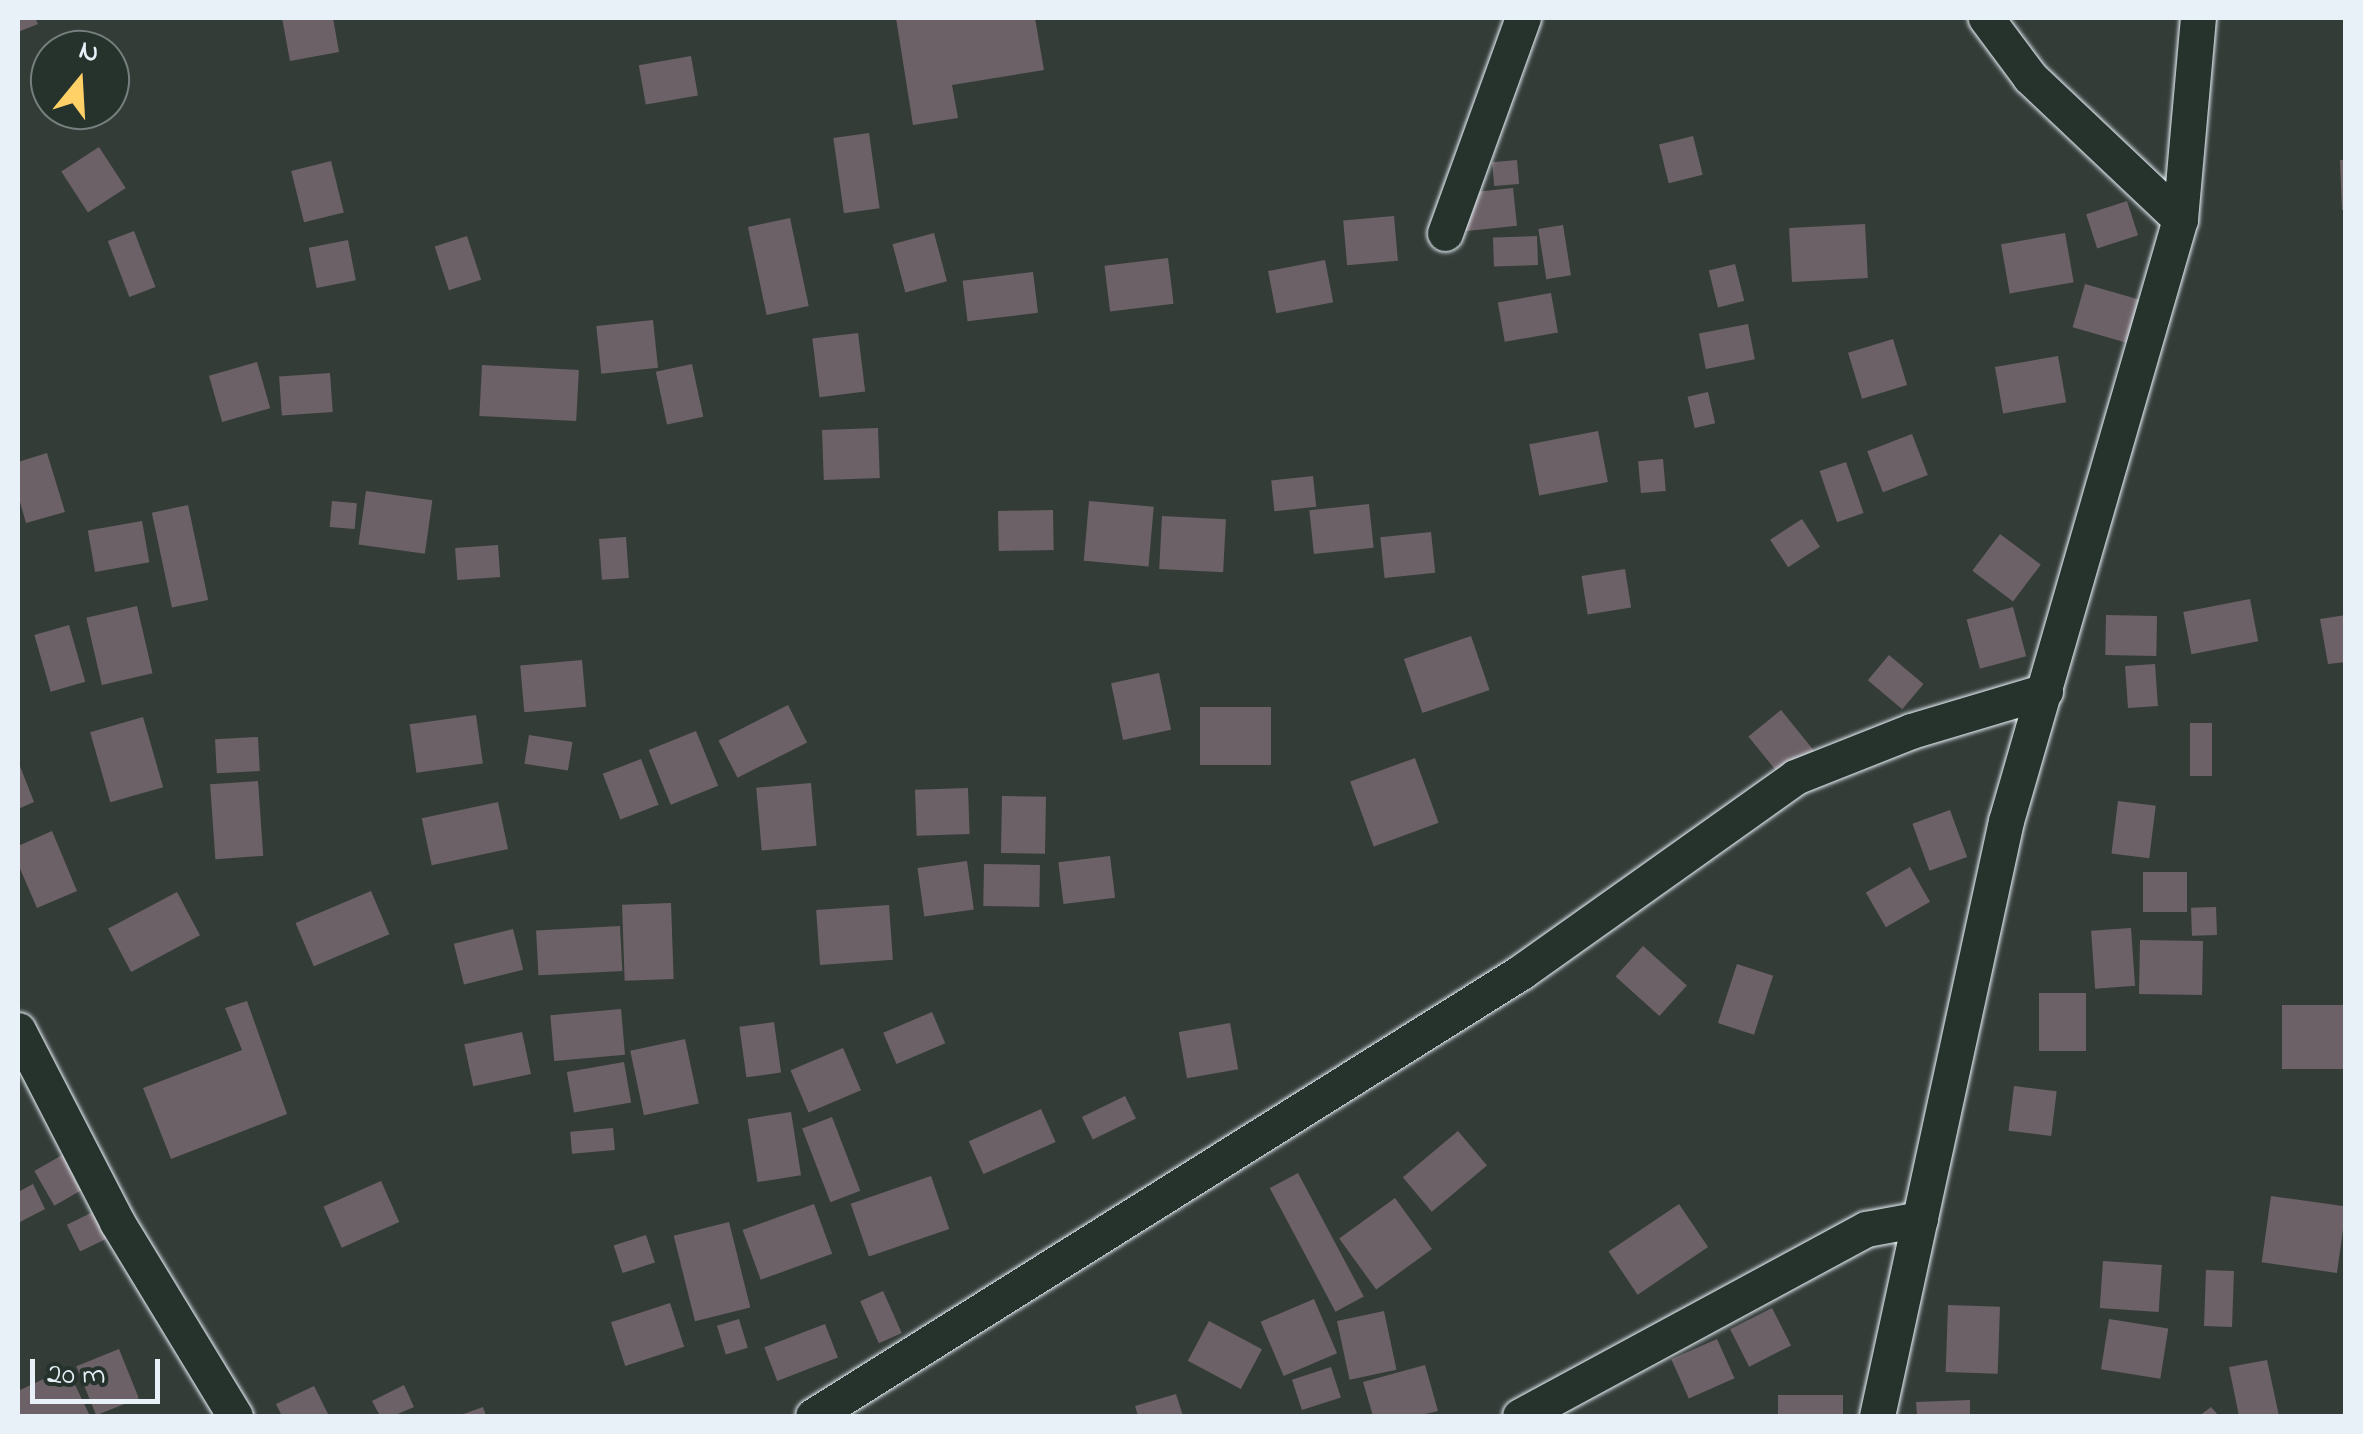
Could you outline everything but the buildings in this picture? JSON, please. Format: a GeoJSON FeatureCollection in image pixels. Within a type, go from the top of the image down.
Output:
{"type":"FeatureCollection","features":[{"type":"Feature","properties":{"kind":"street"},"geometry":{"type":"LineString","coordinates":[[1445,233],[1523,18]]}},
{"type":"Feature","properties":{"kind":"street"},"geometry":{"type":"LineString","coordinates":[[1986,18],[2030,77],[2180,219]]}},
{"type":"Feature","properties":{"kind":"street"},"geometry":{"type":"LineString","coordinates":[[1877,1416],[2006,821],[2180,219],[2198,18]]}},
{"type":"Feature","properties":{"kind":"street"},"geometry":{"type":"LineString","coordinates":[[813,1416],[1521,972],[1795,777],[1911,731],[2045,691]]}},
{"type":"Feature","properties":{"kind":"street"},"geometry":{"type":"LineString","coordinates":[[18,1030],[117,1222],[235,1416]]}},
{"type":"Feature","properties":{"kind":"street"},"geometry":{"type":"LineString","coordinates":[[1520,1416],[1866,1229],[1920,1219]]}}]}
